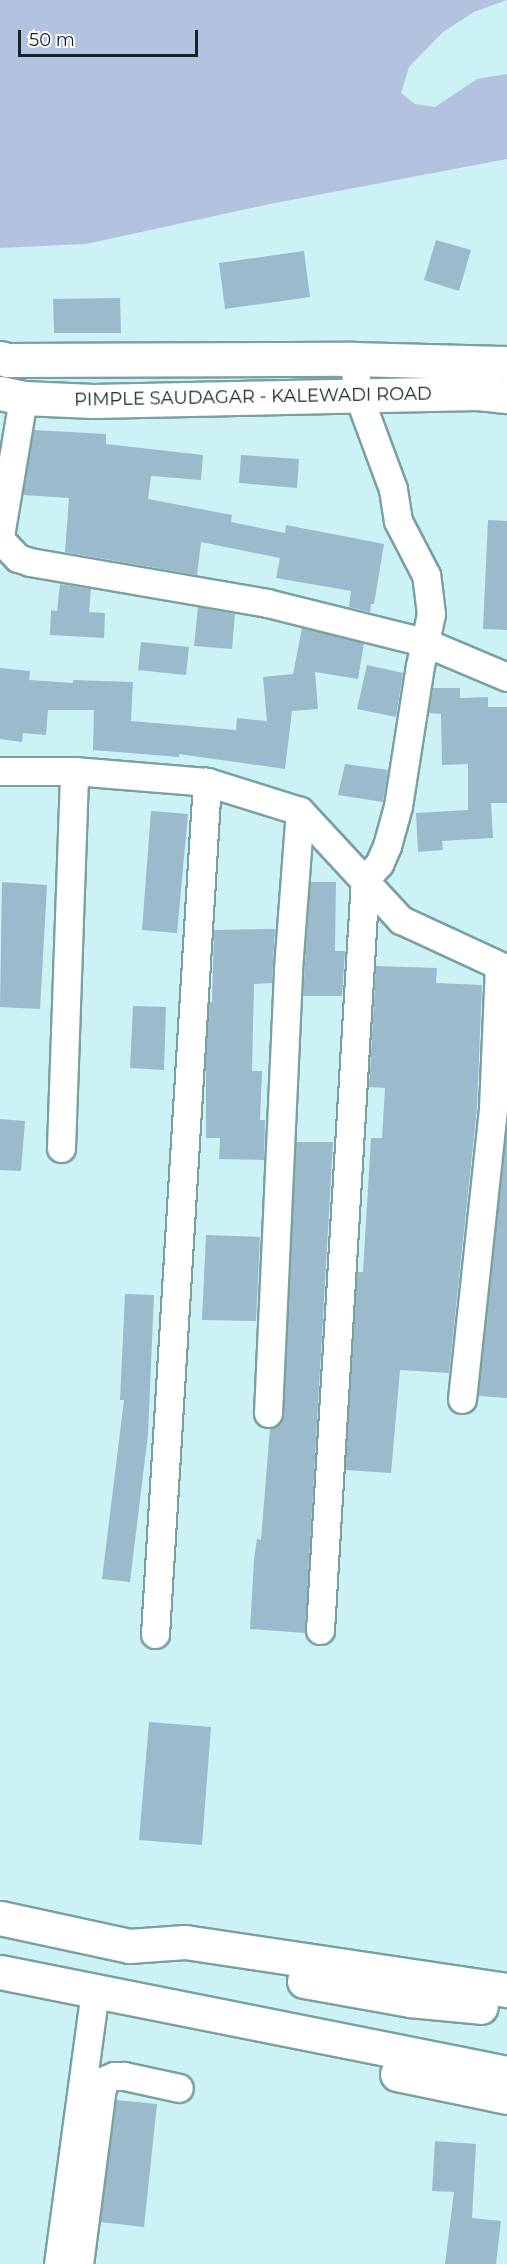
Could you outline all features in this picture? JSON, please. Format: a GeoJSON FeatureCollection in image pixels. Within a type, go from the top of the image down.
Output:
{"type":"FeatureCollection","features":[{"type":"Feature","properties":{"kind":"main road","name":"PIMPLE SAUDAGAR - KALEWADI ROAD"},"geometry":{"type":"LineString","coordinates":[[0,358],[8,360],[353,360],[507,363]]}},
{"type":"Feature","properties":{"kind":"main road","name":"PIMPLE SAUDAGAR - KALEWADI ROAD"},"geometry":{"type":"LineString","coordinates":[[11,396],[93,400],[359,397],[477,393],[507,396]]}},
{"type":"Feature","properties":{"kind":"main road"},"geometry":{"type":"LineString","coordinates":[[0,1918],[177,1958],[410,2000],[507,2009]]}},
{"type":"Feature","properties":{"kind":"main road"},"geometry":{"type":"LineString","coordinates":[[129,1946],[185,1942],[507,1990]]}},
{"type":"Feature","properties":{"kind":"main road"},"geometry":{"type":"LineString","coordinates":[[0,1972],[507,2073]]}},
{"type":"Feature","properties":{"kind":"main road"},"geometry":{"type":"LineString","coordinates":[[107,1994],[153,2023],[507,2097]]}},
{"type":"Feature","properties":{"kind":"street"},"geometry":{"type":"LineString","coordinates":[[320,1630],[365,879],[379,864],[387,846],[398,806],[424,642],[431,615],[426,575],[398,521],[393,489],[359,397],[353,360]]}},
{"type":"Feature","properties":{"kind":"street"},"geometry":{"type":"LineString","coordinates":[[11,396],[0,537],[18,558],[30,562],[248,599],[424,642],[507,678]]}},
{"type":"Feature","properties":{"kind":"street"},"geometry":{"type":"LineString","coordinates":[[0,771],[74,771],[207,782],[300,811],[401,920],[503,968],[493,1109],[462,1399]]}},
{"type":"Feature","properties":{"kind":"street"},"geometry":{"type":"LineString","coordinates":[[61,1148],[74,771]]}},
{"type":"Feature","properties":{"kind":"street"},"geometry":{"type":"LineString","coordinates":[[155,1634],[207,782]]}},
{"type":"Feature","properties":{"kind":"street"},"geometry":{"type":"LineString","coordinates":[[268,1413],[288,969],[300,811]]}},
{"type":"Feature","properties":{"kind":"street"},"geometry":{"type":"LineString","coordinates":[[58,2264],[107,1994]]}},
{"type":"Feature","properties":{"kind":"street"},"geometry":{"type":"LineString","coordinates":[[79,2264],[102,2088],[105,2080],[114,2076],[124,2076],[178,2088]]}},
{"type":"Feature","properties":{"kind":"water"},"geometry":{"type":"Polygon","coordinates":[[[0,0],[507,0],[474,12],[443,32],[409,67],[401,93],[415,104],[435,107],[477,79],[507,74],[507,159],[270,204],[86,244],[0,248],[0,0]]]}},
{"type":"Feature","properties":{"kind":"building"},"geometry":{"type":"Polygon","coordinates":[[[436,240],[471,250],[459,291],[424,280],[436,240]]]}},
{"type":"Feature","properties":{"kind":"building"},"geometry":{"type":"Polygon","coordinates":[[[304,251],[310,297],[225,309],[219,263],[304,251]]]}},
{"type":"Feature","properties":{"kind":"building"},"geometry":{"type":"Polygon","coordinates":[[[120,298],[121,333],[54,333],[53,299],[120,298]]]}},
{"type":"Feature","properties":{"kind":"building"},"geometry":{"type":"Polygon","coordinates":[[[34,430],[106,434],[106,444],[203,455],[201,480],[151,476],[148,499],[232,515],[231,522],[285,533],[286,525],[384,544],[374,604],[371,604],[370,612],[349,607],[351,591],[276,578],[280,558],[201,542],[197,575],[65,552],[69,498],[23,495],[34,430]]]}},
{"type":"Feature","properties":{"kind":"building"},"geometry":{"type":"Polygon","coordinates":[[[241,455],[299,459],[297,488],[239,483],[241,455]]]}},
{"type":"Feature","properties":{"kind":"building"},"geometry":{"type":"Polygon","coordinates":[[[488,520],[507,521],[507,630],[483,629],[488,520]]]}},
{"type":"Feature","properties":{"kind":"building"},"geometry":{"type":"Polygon","coordinates":[[[60,584],[91,589],[89,612],[105,613],[104,638],[50,635],[51,610],[57,611],[60,584]]]}},
{"type":"Feature","properties":{"kind":"building"},"geometry":{"type":"Polygon","coordinates":[[[198,607],[235,614],[232,649],[194,646],[198,607]]]}},
{"type":"Feature","properties":{"kind":"building"},"geometry":{"type":"Polygon","coordinates":[[[302,628],[364,643],[358,679],[315,672],[318,709],[292,711],[285,769],[179,754],[179,757],[93,750],[94,710],[48,710],[46,735],[23,733],[22,742],[0,739],[0,668],[30,671],[29,680],[73,683],[73,680],[133,682],[131,721],[236,730],[237,718],[267,721],[263,677],[293,674],[302,628]]]}},
{"type":"Feature","properties":{"kind":"building"},"geometry":{"type":"Polygon","coordinates":[[[141,642],[189,647],[186,675],[138,670],[141,642]]]}},
{"type":"Feature","properties":{"kind":"building"},"geometry":{"type":"Polygon","coordinates":[[[367,665],[403,673],[396,717],[357,709],[367,665]]]}},
{"type":"Feature","properties":{"kind":"building"},"geometry":{"type":"Polygon","coordinates":[[[433,688],[460,688],[460,698],[488,697],[488,707],[507,707],[507,803],[491,803],[493,838],[442,841],[443,850],[418,852],[416,813],[468,810],[468,764],[442,765],[441,714],[429,713],[433,688]]]}},
{"type":"Feature","properties":{"kind":"building"},"geometry":{"type":"Polygon","coordinates":[[[345,764],[388,770],[383,802],[338,795],[345,764]]]}},
{"type":"Feature","properties":{"kind":"building"},"geometry":{"type":"Polygon","coordinates":[[[151,811],[188,814],[177,933],[142,930],[151,811]]]}},
{"type":"Feature","properties":{"kind":"building"},"geometry":{"type":"Polygon","coordinates":[[[2,882],[47,885],[40,1009],[0,1007],[2,882]]]}},
{"type":"Feature","properties":{"kind":"building"},"geometry":{"type":"Polygon","coordinates":[[[310,882],[336,882],[335,951],[345,951],[342,996],[303,996],[310,882]]]}},
{"type":"Feature","properties":{"kind":"building"},"geometry":{"type":"Polygon","coordinates":[[[275,929],[272,983],[254,984],[252,1071],[262,1071],[260,1120],[265,1120],[264,1160],[219,1159],[220,1138],[206,1138],[206,1059],[209,1002],[212,1002],[214,930],[275,929]]]}},
{"type":"Feature","properties":{"kind":"building"},"geometry":{"type":"Polygon","coordinates":[[[376,966],[437,968],[436,983],[482,985],[477,1108],[449,1373],[400,1370],[391,1473],[345,1470],[357,1272],[363,1272],[371,1138],[382,1138],[385,1088],[369,1087],[376,966]]]}},
{"type":"Feature","properties":{"kind":"building"},"geometry":{"type":"Polygon","coordinates":[[[133,1006],[166,1007],[164,1070],[130,1068],[133,1006]]]}},
{"type":"Feature","properties":{"kind":"building"},"geometry":{"type":"Polygon","coordinates":[[[0,1119],[25,1121],[21,1171],[0,1170],[0,1119]]]}},
{"type":"Feature","properties":{"kind":"building"},"geometry":{"type":"Polygon","coordinates":[[[507,1126],[507,1398],[478,1396],[507,1126]]]}},
{"type":"Feature","properties":{"kind":"building"},"geometry":{"type":"Polygon","coordinates":[[[296,1142],[333,1142],[305,1633],[250,1629],[254,1560],[257,1539],[261,1540],[270,1428],[281,1422],[284,1414],[296,1142]]]}},
{"type":"Feature","properties":{"kind":"building"},"geometry":{"type":"Polygon","coordinates":[[[206,1235],[260,1237],[256,1321],[202,1320],[206,1235]]]}},
{"type":"Feature","properties":{"kind":"building"},"geometry":{"type":"Polygon","coordinates":[[[125,1294],[154,1295],[148,1434],[130,1582],[102,1579],[124,1400],[120,1400],[125,1294]]]}},
{"type":"Feature","properties":{"kind":"building"},"geometry":{"type":"Polygon","coordinates":[[[149,1722],[211,1727],[202,1845],[139,1840],[149,1722]]]}},
{"type":"Feature","properties":{"kind":"building"},"geometry":{"type":"Polygon","coordinates":[[[116,2100],[157,2104],[144,2227],[100,2222],[116,2100]]]}},
{"type":"Feature","properties":{"kind":"building"},"geometry":{"type":"Polygon","coordinates":[[[435,2141],[476,2144],[472,2218],[501,2221],[496,2264],[445,2264],[454,2192],[432,2191],[435,2141]]]}}]}
